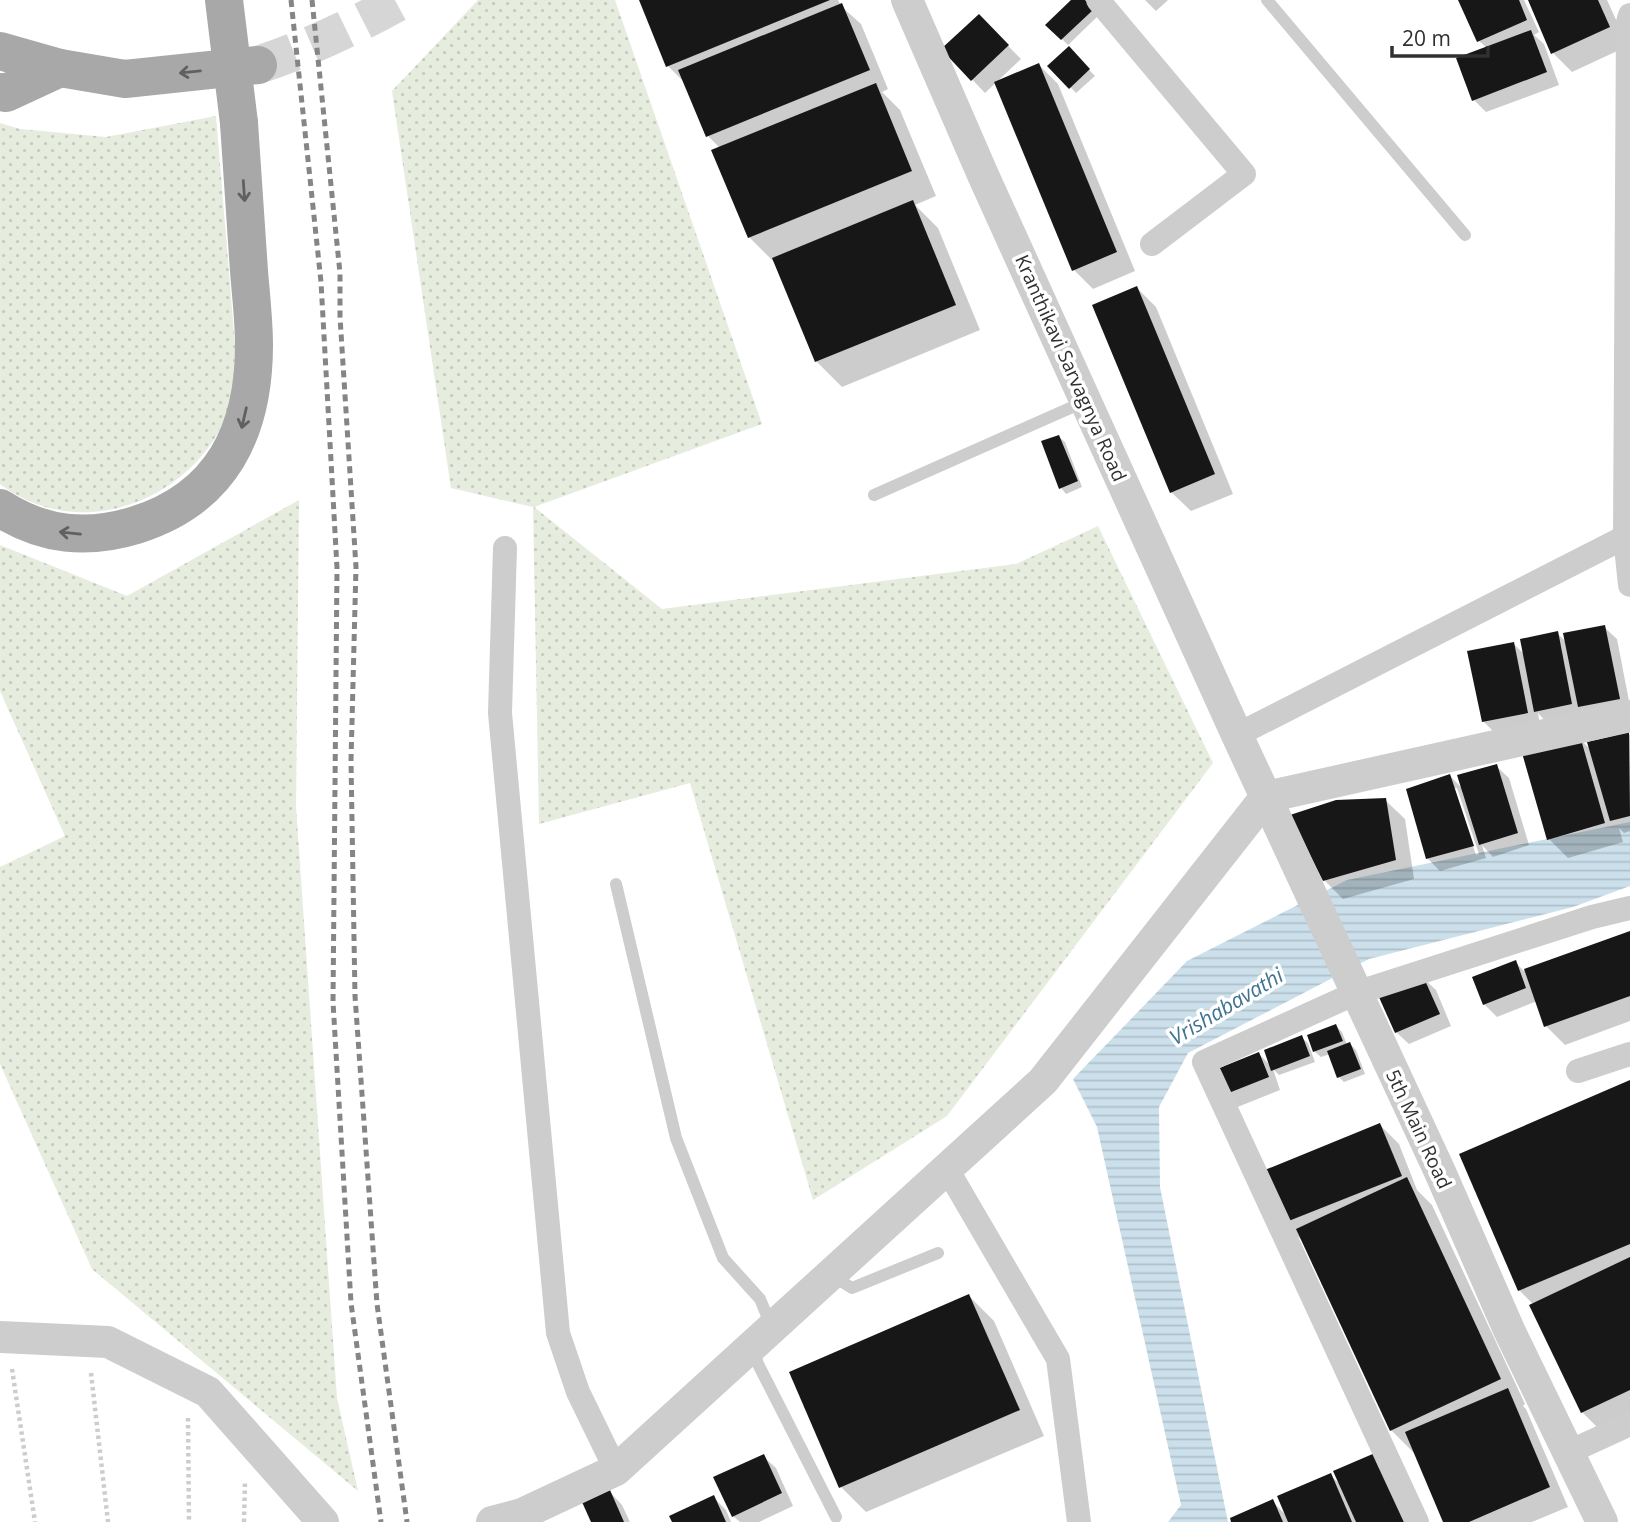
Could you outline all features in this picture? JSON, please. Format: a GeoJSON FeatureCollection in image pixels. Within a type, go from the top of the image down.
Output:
{"type":"FeatureCollection","features":[{"type":"Feature","properties":{"kind":"main road"},"geometry":{"type":"LineString","coordinates":[[0,508],[47,531],[80,534],[116,531],[153,520],[193,498],[222,467],[241,433],[251,390],[254,345],[239,123],[224,0]]}},
{"type":"Feature","properties":{"kind":"main road"},"geometry":{"type":"LineString","coordinates":[[0,51],[61,68],[125,79],[258,65]]}},
{"type":"Feature","properties":{"kind":"main road"},"geometry":{"type":"LineString","coordinates":[[0,92],[6,93],[61,68]]}},
{"type":"Feature","properties":{"kind":"street","name":"Kranthikavi Sarvagnya Road"},"geometry":{"type":"LineString","coordinates":[[907,0],[989,188],[1237,735]]}},
{"type":"Feature","properties":{"kind":"street"},"geometry":{"type":"LineString","coordinates":[[1098,0],[1244,174],[1152,244]]}},
{"type":"Feature","properties":{"kind":"street"},"geometry":{"type":"LineString","coordinates":[[1626,12],[1625,537],[1630,585]]}},
{"type":"Feature","properties":{"kind":"street"},"geometry":{"type":"LineString","coordinates":[[1237,735],[1625,537]]}},
{"type":"Feature","properties":{"kind":"street"},"geometry":{"type":"LineString","coordinates":[[505,548],[500,713],[558,1333],[578,1392],[616,1470]]}},
{"type":"Feature","properties":{"kind":"street"},"geometry":{"type":"LineString","coordinates":[[512,1519],[616,1470],[1043,1081],[1266,797],[1630,716]]}},
{"type":"Feature","properties":{"kind":"street","name":"5th Main Road"},"geometry":{"type":"LineString","coordinates":[[1237,735],[1440,1172],[1509,1330],[1602,1522]]}},
{"type":"Feature","properties":{"kind":"street"},"geometry":{"type":"LineString","coordinates":[[1417,1522],[1204,1062],[1356,993],[1630,908]]}},
{"type":"Feature","properties":{"kind":"street"},"geometry":{"type":"LineString","coordinates":[[1578,1071],[1630,1055]]}},
{"type":"Feature","properties":{"kind":"street"},"geometry":{"type":"LineString","coordinates":[[947,1169],[1058,1359],[1079,1522]]}},
{"type":"Feature","properties":{"kind":"street"},"geometry":{"type":"LineString","coordinates":[[4,1337],[108,1342],[208,1392],[323,1522]]}},
{"type":"Feature","properties":{"kind":"street"},"geometry":{"type":"LineString","coordinates":[[1569,1452],[1630,1424]]}},
{"type":"Feature","properties":{"kind":"lane"},"geometry":{"type":"LineString","coordinates":[[1267,0],[1465,235]]}},
{"type":"Feature","properties":{"kind":"lane"},"geometry":{"type":"LineString","coordinates":[[874,495],[1086,401]]}},
{"type":"Feature","properties":{"kind":"lane"},"geometry":{"type":"LineString","coordinates":[[616,884],[676,1138],[723,1258],[760,1299],[762,1337],[758,1364],[836,1517]]}},
{"type":"Feature","properties":{"kind":"lane"},"geometry":{"type":"LineString","coordinates":[[831,1275],[852,1289],[937,1253]]}},
{"type":"Feature","properties":{"kind":"path"},"geometry":{"type":"LineString","coordinates":[[4,1337],[35,1522]]}},
{"type":"Feature","properties":{"kind":"path"},"geometry":{"type":"LineString","coordinates":[[88,1342],[108,1522]]}},
{"type":"Feature","properties":{"kind":"path"},"geometry":{"type":"LineString","coordinates":[[188,1382],[188,1522]]}},
{"type":"Feature","properties":{"kind":"shaded area"},"geometry":{"type":"Polygon","coordinates":[[[478,0],[615,0],[762,424],[534,507],[662,609],[1016,564],[1098,526],[1213,763],[947,1116],[813,1200],[690,783],[539,824],[533,507],[451,488],[392,91],[478,0]]]}},
{"type":"Feature","properties":{"kind":"shaded area"},"geometry":{"type":"Polygon","coordinates":[[[216,116],[235,345],[232,395],[223,424],[205,452],[182,476],[154,494],[125,506],[93,512],[61,510],[30,501],[0,484],[0,123],[20,129],[106,137],[216,116]]]}},
{"type":"Feature","properties":{"kind":"shaded area"},"geometry":{"type":"Polygon","coordinates":[[[299,500],[296,807],[337,1398],[358,1491],[92,1269],[0,1064],[0,867],[65,836],[0,691],[0,545],[127,596],[299,500]]]}},
{"type":"Feature","properties":{"kind":"water","name":"Vrishabavathi"},"geometry":{"type":"Polygon","coordinates":[[[1630,822],[1630,886],[1573,907],[1369,959],[1188,1053],[1159,1107],[1160,1187],[1228,1522],[1168,1522],[1181,1505],[1097,1127],[1073,1079],[1187,961],[1347,880],[1630,822]]]}},
{"type":"Feature","properties":{"kind":"building"},"geometry":{"type":"Polygon","coordinates":[[[639,0],[830,0],[666,67],[639,0]]]}},
{"type":"Feature","properties":{"kind":"building"},"geometry":{"type":"Polygon","coordinates":[[[1071,0],[1085,0],[1094,9],[1061,40],[1045,25],[1071,0]]]}},
{"type":"Feature","properties":{"kind":"building"},"geometry":{"type":"Polygon","coordinates":[[[1458,0],[1519,0],[1527,20],[1477,42],[1458,0]]]}},
{"type":"Feature","properties":{"kind":"building"},"geometry":{"type":"Polygon","coordinates":[[[1528,0],[1598,0],[1610,27],[1551,54],[1528,0]]]}},
{"type":"Feature","properties":{"kind":"building"},"geometry":{"type":"Polygon","coordinates":[[[842,3],[870,70],[706,137],[678,70],[842,3]]]}},
{"type":"Feature","properties":{"kind":"building"},"geometry":{"type":"Polygon","coordinates":[[[979,14],[1009,45],[971,81],[941,49],[979,14]]]}},
{"type":"Feature","properties":{"kind":"building"},"geometry":{"type":"Polygon","coordinates":[[[1531,30],[1547,72],[1472,101],[1456,58],[1531,30]]]}},
{"type":"Feature","properties":{"kind":"building"},"geometry":{"type":"Polygon","coordinates":[[[1069,46],[1090,69],[1069,89],[1047,66],[1069,46]]]}},
{"type":"Feature","properties":{"kind":"building"},"geometry":{"type":"Polygon","coordinates":[[[1039,63],[1117,252],[1072,271],[994,82],[1039,63]]]}},
{"type":"Feature","properties":{"kind":"building"},"geometry":{"type":"Polygon","coordinates":[[[876,83],[912,171],[748,238],[711,150],[876,83]]]}},
{"type":"Feature","properties":{"kind":"building"},"geometry":{"type":"Polygon","coordinates":[[[913,200],[956,305],[815,362],[772,258],[913,200]]]}},
{"type":"Feature","properties":{"kind":"building"},"geometry":{"type":"Polygon","coordinates":[[[1137,286],[1215,474],[1170,493],[1092,305],[1137,286]]]}},
{"type":"Feature","properties":{"kind":"building"},"geometry":{"type":"Polygon","coordinates":[[[1059,435],[1078,481],[1059,489],[1041,441],[1059,435]]]}},
{"type":"Feature","properties":{"kind":"building"},"geometry":{"type":"Polygon","coordinates":[[[1605,625],[1620,699],[1578,707],[1563,633],[1605,625]]]}},
{"type":"Feature","properties":{"kind":"building"},"geometry":{"type":"Polygon","coordinates":[[[1558,631],[1572,704],[1534,712],[1520,639],[1558,631]]]}},
{"type":"Feature","properties":{"kind":"building"},"geometry":{"type":"Polygon","coordinates":[[[1514,642],[1528,713],[1482,722],[1467,651],[1514,642]]]}},
{"type":"Feature","properties":{"kind":"building"},"geometry":{"type":"Polygon","coordinates":[[[1629,732],[1630,816],[1610,821],[1587,742],[1629,732]]]}},
{"type":"Feature","properties":{"kind":"building"},"geometry":{"type":"Polygon","coordinates":[[[1580,736],[1605,823],[1547,840],[1522,753],[1580,736]]]}},
{"type":"Feature","properties":{"kind":"building"},"geometry":{"type":"Polygon","coordinates":[[[1497,764],[1518,833],[1479,845],[1457,775],[1497,764]]]}},
{"type":"Feature","properties":{"kind":"building"},"geometry":{"type":"Polygon","coordinates":[[[1450,774],[1474,846],[1426,859],[1406,789],[1450,774]]]}},
{"type":"Feature","properties":{"kind":"building"},"geometry":{"type":"Polygon","coordinates":[[[1386,798],[1396,860],[1323,881],[1290,815],[1336,800],[1386,798]]]}},
{"type":"Feature","properties":{"kind":"building"},"geometry":{"type":"Polygon","coordinates":[[[1630,931],[1630,996],[1544,1027],[1524,969],[1630,931]]]}},
{"type":"Feature","properties":{"kind":"building"},"geometry":{"type":"Polygon","coordinates":[[[1516,960],[1526,988],[1483,1005],[1472,977],[1516,960]]]}},
{"type":"Feature","properties":{"kind":"building"},"geometry":{"type":"Polygon","coordinates":[[[1423,976],[1440,1014],[1395,1033],[1378,995],[1423,976]]]}},
{"type":"Feature","properties":{"kind":"building"},"geometry":{"type":"Polygon","coordinates":[[[1336,1024],[1343,1041],[1313,1052],[1307,1035],[1336,1024]]]}},
{"type":"Feature","properties":{"kind":"building"},"geometry":{"type":"Polygon","coordinates":[[[1302,1035],[1310,1056],[1271,1071],[1264,1050],[1302,1035]]]}},
{"type":"Feature","properties":{"kind":"building"},"geometry":{"type":"Polygon","coordinates":[[[1350,1042],[1361,1069],[1337,1078],[1327,1051],[1350,1042]]]}},
{"type":"Feature","properties":{"kind":"building"},"geometry":{"type":"Polygon","coordinates":[[[1259,1052],[1269,1077],[1221,1096],[1212,1071],[1259,1052]]]}},
{"type":"Feature","properties":{"kind":"building"},"geometry":{"type":"Polygon","coordinates":[[[1630,1080],[1630,1244],[1518,1291],[1459,1154],[1630,1080]]]}},
{"type":"Feature","properties":{"kind":"building"},"geometry":{"type":"Polygon","coordinates":[[[1380,1123],[1402,1176],[1281,1224],[1260,1172],[1380,1123]]]}},
{"type":"Feature","properties":{"kind":"building"},"geometry":{"type":"Polygon","coordinates":[[[1407,1177],[1501,1379],[1390,1431],[1296,1229],[1407,1177]]]}},
{"type":"Feature","properties":{"kind":"building"},"geometry":{"type":"Polygon","coordinates":[[[1630,1257],[1630,1390],[1581,1413],[1529,1305],[1630,1257]]]}},
{"type":"Feature","properties":{"kind":"building"},"geometry":{"type":"Polygon","coordinates":[[[969,1294],[1020,1410],[839,1488],[789,1372],[969,1294]]]}},
{"type":"Feature","properties":{"kind":"building"},"geometry":{"type":"Polygon","coordinates":[[[1508,1388],[1550,1487],[1469,1522],[1443,1522],[1405,1432],[1508,1388]]]}},
{"type":"Feature","properties":{"kind":"building"},"geometry":{"type":"Polygon","coordinates":[[[1382,1450],[1413,1522],[1356,1522],[1333,1471],[1382,1450]]]}},
{"type":"Feature","properties":{"kind":"building"},"geometry":{"type":"Polygon","coordinates":[[[764,1454],[782,1493],[732,1517],[713,1477],[764,1454]]]}},
{"type":"Feature","properties":{"kind":"building"},"geometry":{"type":"Polygon","coordinates":[[[1331,1473],[1352,1522],[1288,1522],[1277,1496],[1331,1473]]]}},
{"type":"Feature","properties":{"kind":"building"},"geometry":{"type":"Polygon","coordinates":[[[610,1490],[624,1522],[591,1522],[582,1502],[610,1490]]]}},
{"type":"Feature","properties":{"kind":"building"},"geometry":{"type":"Polygon","coordinates":[[[714,1495],[726,1522],[672,1522],[669,1516],[714,1495]]]}},
{"type":"Feature","properties":{"kind":"building"},"geometry":{"type":"Polygon","coordinates":[[[1273,1499],[1283,1522],[1231,1522],[1230,1518],[1273,1499]]]}},
{"type":"Feature","properties":{"kind":"tunnel"},"geometry":{"type":"LineString","coordinates":[[258,65],[332,36],[402,0]]}},
{"type":"Feature","properties":{"kind":"railway"},"geometry":{"type":"LineString","coordinates":[[291,0],[321,282],[337,568],[333,1002],[351,1303],[381,1522]]}},
{"type":"Feature","properties":{"kind":"railway"},"geometry":{"type":"LineString","coordinates":[[312,0],[340,273],[340,317],[356,567],[351,761],[355,996],[377,1304],[407,1522]]}}]}
